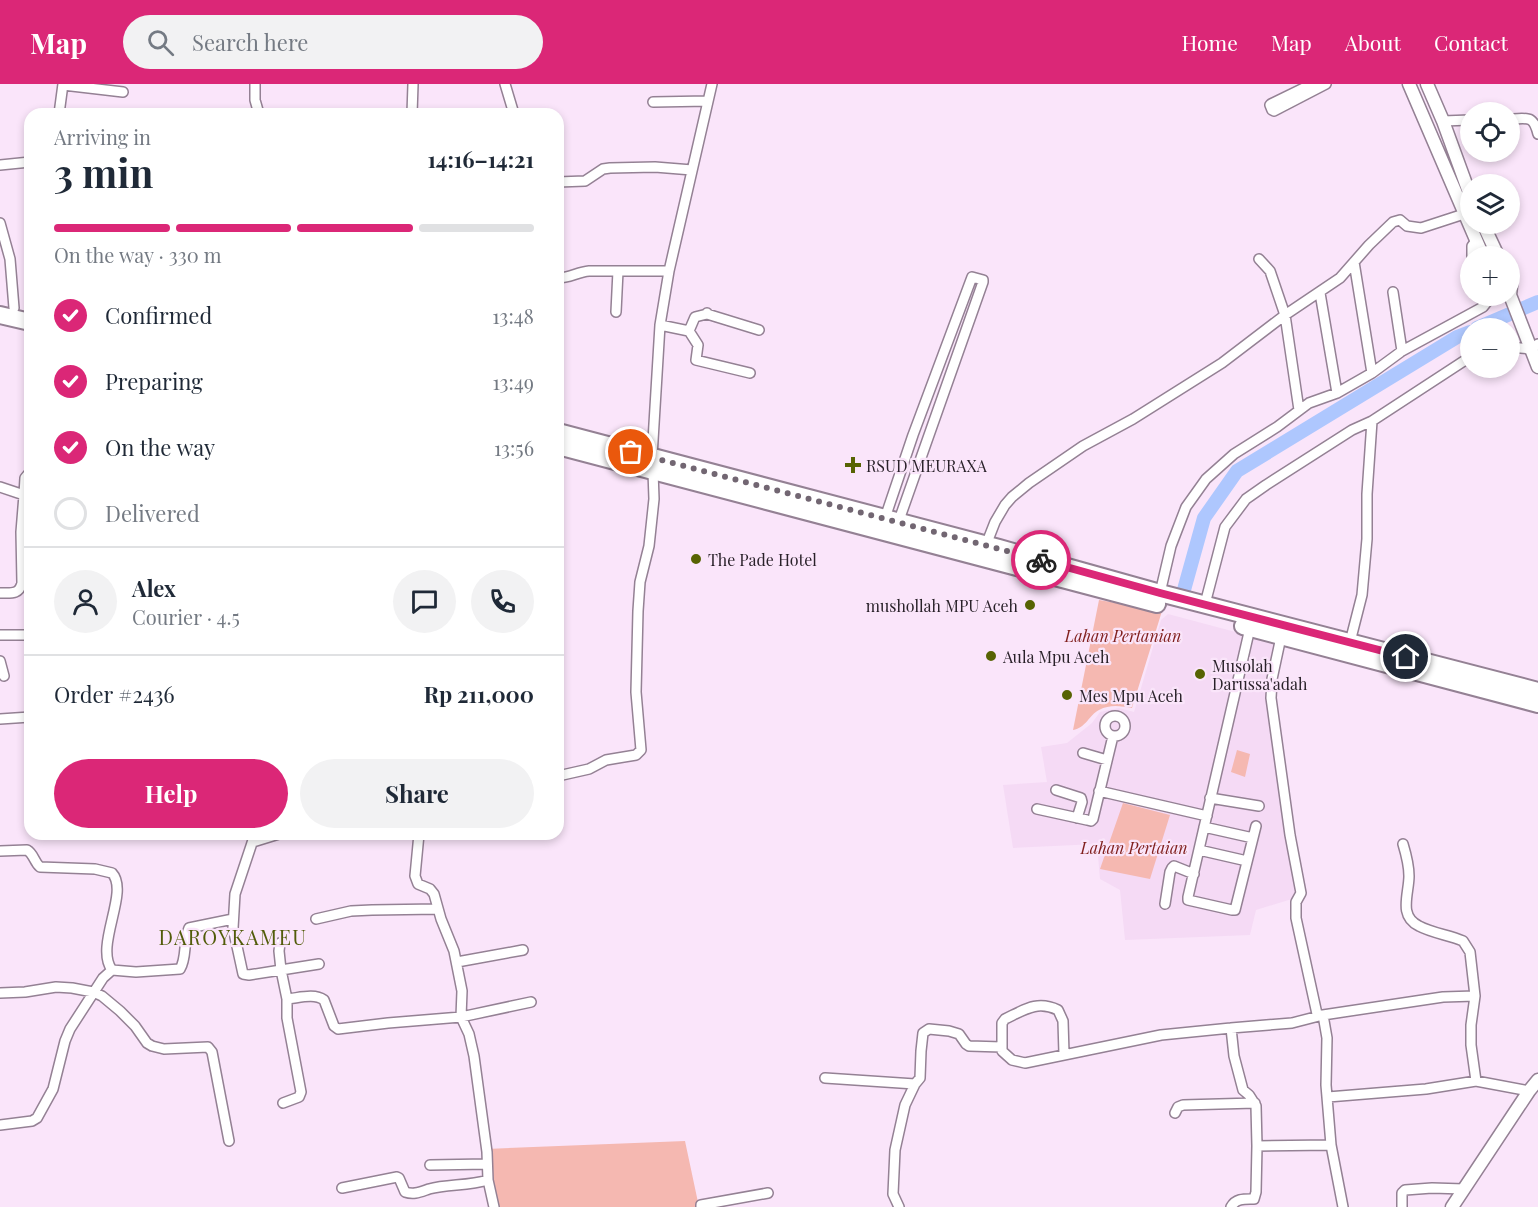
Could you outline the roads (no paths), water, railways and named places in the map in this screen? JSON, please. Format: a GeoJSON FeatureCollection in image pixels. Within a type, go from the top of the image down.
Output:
{"type":"FeatureCollection","features":[{"type":"Feature","properties":{"kind":"highway"},"geometry":{"type":"LineString","coordinates":[[11,309],[24,318]]}},
{"type":"Feature","properties":{"kind":"highway"},"geometry":{"type":"LineString","coordinates":[[564,434],[652,464],[1538,691]]}},
{"type":"Feature","properties":{"kind":"highway"},"geometry":{"type":"LineString","coordinates":[[564,447],[652,464],[892,520],[993,551],[1061,579],[1250,628],[1280,642],[1538,704]]}},
{"type":"Feature","properties":{"kind":"main road"},"geometry":{"type":"LineString","coordinates":[[1409,84],[1460,204]]}},
{"type":"Feature","properties":{"kind":"main road"},"geometry":{"type":"LineString","coordinates":[[1427,84],[1462,174]]}},
{"type":"Feature","properties":{"kind":"main road"},"geometry":{"type":"LineString","coordinates":[[1418,104],[1432,98]]}},
{"type":"Feature","properties":{"kind":"main road"},"geometry":{"type":"LineString","coordinates":[[1473,234],[1479,246]]}},
{"type":"Feature","properties":{"kind":"main road"},"geometry":{"type":"LineString","coordinates":[[1514,306],[1526,336],[1534,346],[1538,367]]}},
{"type":"Feature","properties":{"kind":"main road"},"geometry":{"type":"LineString","coordinates":[[1452,1207],[1535,1086]]}},
{"type":"Feature","properties":{"kind":"street"},"geometry":{"type":"LineString","coordinates":[[255,84],[257,108]]}},
{"type":"Feature","properties":{"kind":"street"},"geometry":{"type":"LineString","coordinates":[[412,108],[413,84]]}},
{"type":"Feature","properties":{"kind":"street"},"geometry":{"type":"LineString","coordinates":[[505,84],[512,108]]}},
{"type":"Feature","properties":{"kind":"street"},"geometry":{"type":"LineString","coordinates":[[564,775],[589,769],[606,760],[636,755],[641,750],[636,692],[638,612],[640,582],[647,559],[654,499],[652,464],[660,325],[669,271],[712,84]]}},
{"type":"Feature","properties":{"kind":"street"},"geometry":{"type":"LineString","coordinates":[[1312,84],[1271,104],[1273,112],[1326,84]]}},
{"type":"Feature","properties":{"kind":"street"},"geometry":{"type":"LineString","coordinates":[[60,108],[63,85],[123,92]]}},
{"type":"Feature","properties":{"kind":"street"},"geometry":{"type":"LineString","coordinates":[[653,102],[708,101]]}},
{"type":"Feature","properties":{"kind":"street"},"geometry":{"type":"LineString","coordinates":[[1520,118],[1532,120],[1538,134]]}},
{"type":"Feature","properties":{"kind":"street"},"geometry":{"type":"LineString","coordinates":[[1443,121],[1460,120]]}},
{"type":"Feature","properties":{"kind":"street"},"geometry":{"type":"LineString","coordinates":[[0,165],[24,163]]}},
{"type":"Feature","properties":{"kind":"street"},"geometry":{"type":"LineString","coordinates":[[564,182],[585,181],[603,169],[610,168],[655,167],[692,170]]}},
{"type":"Feature","properties":{"kind":"street"},"geometry":{"type":"LineString","coordinates":[[993,551],[994,522],[1012,497],[1029,483],[1083,446],[1133,419],[1222,363],[1285,315],[1320,293],[1340,278],[1393,222],[1400,220],[1407,226],[1421,228],[1460,215]]}},
{"type":"Feature","properties":{"kind":"street"},"geometry":{"type":"LineString","coordinates":[[0,223],[10,259],[11,309]]}},
{"type":"Feature","properties":{"kind":"street"},"geometry":{"type":"LineString","coordinates":[[1472,246],[1476,240]]}},
{"type":"Feature","properties":{"kind":"street"},"geometry":{"type":"LineString","coordinates":[[1259,259],[1270,271],[1285,315],[1299,410]]}},
{"type":"Feature","properties":{"kind":"street"},"geometry":{"type":"LineString","coordinates":[[1354,262],[1372,373]]}},
{"type":"Feature","properties":{"kind":"street"},"geometry":{"type":"LineString","coordinates":[[616,312],[618,271]]}},
{"type":"Feature","properties":{"kind":"street"},"geometry":{"type":"LineString","coordinates":[[564,278],[580,272],[669,271]]}},
{"type":"Feature","properties":{"kind":"street"},"geometry":{"type":"LineString","coordinates":[[972,277],[983,280],[892,520],[913,435],[972,277]]}},
{"type":"Feature","properties":{"kind":"street"},"geometry":{"type":"LineString","coordinates":[[1393,292],[1402,351]]}},
{"type":"Feature","properties":{"kind":"street"},"geometry":{"type":"LineString","coordinates":[[1320,293],[1337,393]]}},
{"type":"Feature","properties":{"kind":"street"},"geometry":{"type":"LineString","coordinates":[[1160,593],[1171,546],[1186,507],[1206,479],[1234,454],[1309,404],[1337,393],[1372,373],[1402,351],[1484,306]]}},
{"type":"Feature","properties":{"kind":"street"},"geometry":{"type":"LineString","coordinates":[[689,331],[695,317],[707,314],[759,330]]}},
{"type":"Feature","properties":{"kind":"street"},"geometry":{"type":"LineString","coordinates":[[660,325],[689,331],[698,345],[696,357],[698,362],[750,373]]}},
{"type":"Feature","properties":{"kind":"street"},"geometry":{"type":"LineString","coordinates":[[1205,604],[1225,527],[1246,499],[1460,363]]}},
{"type":"Feature","properties":{"kind":"street"},"geometry":{"type":"LineString","coordinates":[[1350,642],[1362,595],[1371,421]]}},
{"type":"Feature","properties":{"kind":"street"},"geometry":{"type":"LineString","coordinates":[[0,488],[24,497]]}},
{"type":"Feature","properties":{"kind":"street"},"geometry":{"type":"LineString","coordinates":[[0,593],[17,592],[22,583],[21,532],[24,515]]}},
{"type":"Feature","properties":{"kind":"street"},"geometry":{"type":"LineString","coordinates":[[1250,628],[1188,900],[1235,910],[1256,826]]}},
{"type":"Feature","properties":{"kind":"street"},"geometry":{"type":"LineString","coordinates":[[0,635],[24,636]]}},
{"type":"Feature","properties":{"kind":"street"},"geometry":{"type":"LineString","coordinates":[[1280,642],[1272,679],[1271,698],[1290,835],[1301,893],[1296,902],[1296,918],[1317,1014],[1323,1015]]}},
{"type":"Feature","properties":{"kind":"street"},"geometry":{"type":"LineString","coordinates":[[0,661],[4,676]]}},
{"type":"Feature","properties":{"kind":"street"},"geometry":{"type":"LineString","coordinates":[[0,719],[24,717]]}},
{"type":"Feature","properties":{"kind":"street"},"geometry":{"type":"LineString","coordinates":[[1037,809],[1077,818],[1093,819],[1113,736]]}},
{"type":"Feature","properties":{"kind":"street"},"geometry":{"type":"LineString","coordinates":[[1083,753],[1107,760]]}},
{"type":"Feature","properties":{"kind":"street"},"geometry":{"type":"LineString","coordinates":[[1056,790],[1081,798],[1077,818]]}},
{"type":"Feature","properties":{"kind":"street"},"geometry":{"type":"LineString","coordinates":[[1099,791],[1207,816]]}},
{"type":"Feature","properties":{"kind":"street"},"geometry":{"type":"LineString","coordinates":[[1210,798],[1259,806]]}},
{"type":"Feature","properties":{"kind":"street"},"geometry":{"type":"LineString","coordinates":[[1204,827],[1253,838]]}},
{"type":"Feature","properties":{"kind":"street"},"geometry":{"type":"LineString","coordinates":[[253,840],[235,894],[233,928],[243,974],[319,964]]}},
{"type":"Feature","properties":{"kind":"street"},"geometry":{"type":"LineString","coordinates":[[418,840],[415,876],[418,884],[435,894],[441,920],[457,962],[462,991],[461,1017],[470,1034],[474,1056],[488,1180],[494,1207]]}},
{"type":"Feature","properties":{"kind":"street"},"geometry":{"type":"LineString","coordinates":[[1403,844],[1409,868],[1406,896],[1406,911],[1409,920],[1418,926],[1463,941],[1470,952],[1475,996],[1471,1045],[1476,1081]]}},
{"type":"Feature","properties":{"kind":"street"},"geometry":{"type":"LineString","coordinates":[[0,850],[27,850],[40,867],[95,869],[112,873],[117,880],[114,915],[107,941],[107,962],[112,970]]}},
{"type":"Feature","properties":{"kind":"street"},"geometry":{"type":"LineString","coordinates":[[1199,850],[1247,861]]}},
{"type":"Feature","properties":{"kind":"street"},"geometry":{"type":"LineString","coordinates":[[1165,904],[1172,868],[1194,874]]}},
{"type":"Feature","properties":{"kind":"street"},"geometry":{"type":"LineString","coordinates":[[316,919],[351,911],[438,909]]}},
{"type":"Feature","properties":{"kind":"street"},"geometry":{"type":"LineString","coordinates":[[0,1125],[32,1121],[37,1118],[53,1089],[70,1029],[93,992],[112,970],[136,972],[180,969],[184,959],[185,936],[189,928],[234,919]]}},
{"type":"Feature","properties":{"kind":"street"},"geometry":{"type":"LineString","coordinates":[[280,943],[287,1018],[302,1092],[299,1097],[283,1103]]}},
{"type":"Feature","properties":{"kind":"street"},"geometry":{"type":"LineString","coordinates":[[457,962],[523,950]]}},
{"type":"Feature","properties":{"kind":"street"},"geometry":{"type":"LineString","coordinates":[[0,993],[56,987],[93,992],[102,996],[120,1011],[152,1046],[164,1049],[208,1047],[212,1052],[229,1141]]}},
{"type":"Feature","properties":{"kind":"street"},"geometry":{"type":"LineString","coordinates":[[1064,1054],[1063,1021],[1058,1010],[1050,1006],[1031,1006],[1005,1019],[1002,1023],[1003,1052],[1012,1060],[1025,1063],[1161,1035],[1292,1023],[1323,1015],[1443,997],[1475,996]]}},
{"type":"Feature","properties":{"kind":"street"},"geometry":{"type":"LineString","coordinates":[[287,999],[321,997],[334,1026],[338,1029],[461,1017],[531,1002]]}},
{"type":"Feature","properties":{"kind":"street"},"geometry":{"type":"LineString","coordinates":[[1323,1015],[1328,1048],[1326,1076],[1331,1145],[1343,1207]]}},
{"type":"Feature","properties":{"kind":"street"},"geometry":{"type":"LineString","coordinates":[[1231,1028],[1234,1056],[1243,1090],[1255,1103],[1257,1146],[1254,1198],[1239,1200],[1231,1207]]}},
{"type":"Feature","properties":{"kind":"street"},"geometry":{"type":"LineString","coordinates":[[899,1207],[893,1194],[895,1150],[905,1105],[920,1078],[923,1033],[928,1029],[949,1031],[960,1034],[969,1046],[1002,1047]]}},
{"type":"Feature","properties":{"kind":"street"},"geometry":{"type":"LineString","coordinates":[[825,1078],[915,1084]]}},
{"type":"Feature","properties":{"kind":"street"},"geometry":{"type":"LineString","coordinates":[[1328,1098],[1425,1089],[1476,1081],[1535,1086]]}},
{"type":"Feature","properties":{"kind":"street"},"geometry":{"type":"LineString","coordinates":[[1176,1113],[1178,1107],[1183,1105],[1255,1103]]}},
{"type":"Feature","properties":{"kind":"street"},"geometry":{"type":"LineString","coordinates":[[1257,1146],[1331,1145]]}},
{"type":"Feature","properties":{"kind":"street"},"geometry":{"type":"LineString","coordinates":[[430,1165],[487,1164]]}},
{"type":"Feature","properties":{"kind":"street"},"geometry":{"type":"LineString","coordinates":[[342,1188],[397,1177],[405,1192],[409,1194],[488,1180]]}},
{"type":"Feature","properties":{"kind":"street"},"geometry":{"type":"LineString","coordinates":[[1402,1207],[1404,1190],[1464,1189]]}},
{"type":"Feature","properties":{"kind":"street"},"geometry":{"type":"LineString","coordinates":[[701,1207],[701,1205],[768,1193]]}},
{"type":"Feature","properties":{"kind":"waterway"},"geometry":{"type":"LineString","coordinates":[[1500,318],[1538,302]]}},
{"type":"Feature","properties":{"kind":"waterway"},"geometry":{"type":"LineString","coordinates":[[1182,597],[1204,518],[1237,471],[1460,336]]}},
{"type":"Feature","properties":{"kind":"place","name":"RSUD MEURAXA"},"geometry":{"type":"Point","coordinates":[853,465]}},
{"type":"Feature","properties":{"kind":"place","name":"The Pade Hotel"},"geometry":{"type":"Point","coordinates":[696,559]}},
{"type":"Feature","properties":{"kind":"place","name":"mushollah MPU Aceh"},"geometry":{"type":"Point","coordinates":[1030,605]}},
{"type":"Feature","properties":{"kind":"place","name":"Aula Mpu Aceh"},"geometry":{"type":"Point","coordinates":[991,656]}},
{"type":"Feature","properties":{"kind":"place","name":"Musolah Darussa'adah"},"geometry":{"type":"Point","coordinates":[1200,674]}},
{"type":"Feature","properties":{"kind":"place","name":"Mes Mpu Aceh"},"geometry":{"type":"Point","coordinates":[1067,695]}},
{"type":"Feature","properties":{"kind":"district","name":"DAROYKAMEU"},"geometry":{"type":"Point","coordinates":[233,936]}},
{"type":"Feature","properties":{"kind":"park label","name":"Lahan Pertanian"},"geometry":{"type":"Point","coordinates":[1123,635]}},
{"type":"Feature","properties":{"kind":"park label","name":"Lahan Pertaian"},"geometry":{"type":"Point","coordinates":[1134,847]}}]}
